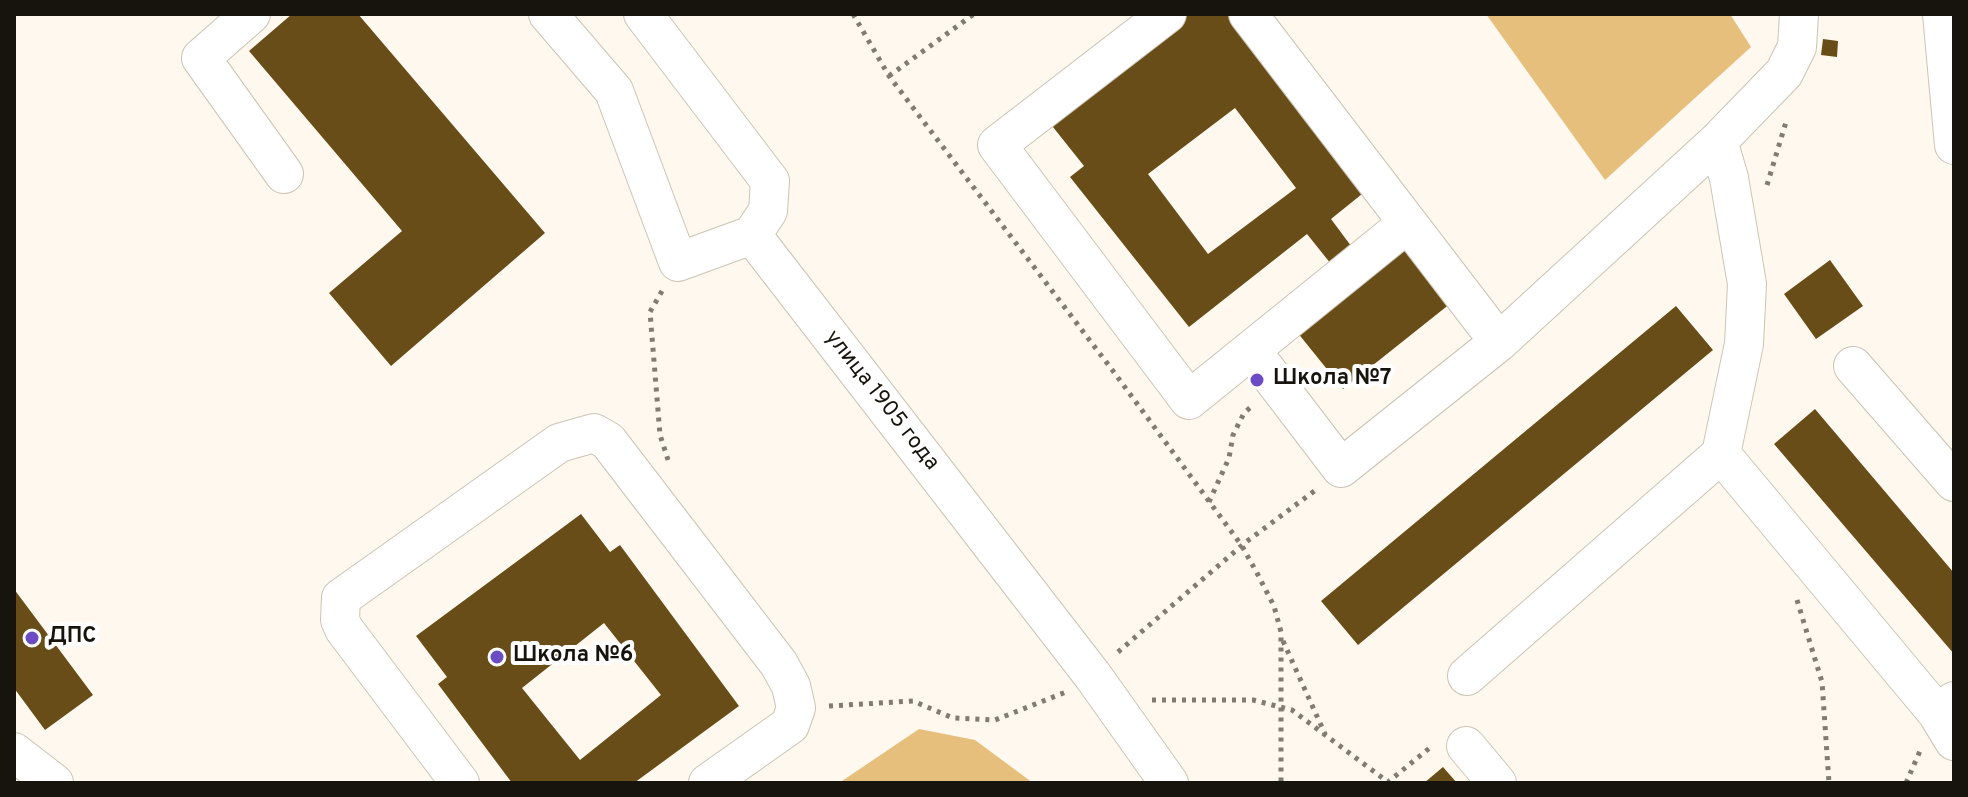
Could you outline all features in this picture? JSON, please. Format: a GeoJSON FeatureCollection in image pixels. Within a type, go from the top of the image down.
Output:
{"type":"FeatureCollection","features":[{"type":"Feature","properties":{"kind":"street"},"geometry":{"type":"LineString","coordinates":[[251,14],[201,58],[284,174]]}},
{"type":"Feature","properties":{"kind":"street"},"geometry":{"type":"LineString","coordinates":[[548,14],[614,91],[678,262],[752,235],[768,211],[770,181],[643,14]]}},
{"type":"Feature","properties":{"kind":"street"},"geometry":{"type":"LineString","coordinates":[[1167,14],[997,145],[1189,400],[1408,223]]}},
{"type":"Feature","properties":{"kind":"street"},"geometry":{"type":"LineString","coordinates":[[1248,14],[1499,342]]}},
{"type":"Feature","properties":{"kind":"street"},"geometry":{"type":"LineString","coordinates":[[1251,350],[1341,468],[1499,342],[1718,141],[1784,73],[1797,47],[1799,14]]}},
{"type":"Feature","properties":{"kind":"street"},"geometry":{"type":"LineString","coordinates":[[1942,14],[1954,145]]}},
{"type":"Feature","properties":{"kind":"street"},"geometry":{"type":"LineString","coordinates":[[1467,676],[1721,454],[1744,344],[1747,284],[1729,178],[1718,141]]}},
{"type":"Feature","properties":{"kind":"street","name":"улица 1905 года"},"geometry":{"type":"LineString","coordinates":[[752,235],[1111,701],[1169,783]]}},
{"type":"Feature","properties":{"kind":"street"},"geometry":{"type":"LineString","coordinates":[[1853,366],[1954,482]]}},
{"type":"Feature","properties":{"kind":"street"},"geometry":{"type":"LineString","coordinates":[[460,783],[344,629],[339,612],[341,598],[559,443],[578,435],[594,433],[608,441],[779,664],[791,686],[796,708],[790,725],[708,783]]}},
{"type":"Feature","properties":{"kind":"street"},"geometry":{"type":"LineString","coordinates":[[1721,454],[1948,718]]}},
{"type":"Feature","properties":{"kind":"street"},"geometry":{"type":"LineString","coordinates":[[1452,744],[1497,783]]}},
{"type":"Feature","properties":{"kind":"street"},"geometry":{"type":"LineString","coordinates":[[14,752],[54,783]]}},
{"type":"Feature","properties":{"kind":"path"},"geometry":{"type":"LineString","coordinates":[[853,14],[889,76],[1242,546],[1274,606],[1281,637],[1326,737]]}},
{"type":"Feature","properties":{"kind":"path"},"geometry":{"type":"LineString","coordinates":[[889,76],[974,14]]}},
{"type":"Feature","properties":{"kind":"path"},"geometry":{"type":"LineString","coordinates":[[670,464],[660,435],[650,312],[678,262]]}},
{"type":"Feature","properties":{"kind":"path"},"geometry":{"type":"LineString","coordinates":[[1209,502],[1229,458],[1233,435],[1244,413]]}},
{"type":"Feature","properties":{"kind":"path"},"geometry":{"type":"LineString","coordinates":[[1123,647],[1242,546],[1311,494]]}},
{"type":"Feature","properties":{"kind":"path"},"geometry":{"type":"LineString","coordinates":[[1795,595],[1822,682],[1829,783]]}},
{"type":"Feature","properties":{"kind":"path"},"geometry":{"type":"LineString","coordinates":[[1281,637],[1281,783]]}},
{"type":"Feature","properties":{"kind":"path"},"geometry":{"type":"LineString","coordinates":[[796,708],[913,701],[953,718],[995,720],[1069,690]]}},
{"type":"Feature","properties":{"kind":"path"},"geometry":{"type":"LineString","coordinates":[[1111,701],[1253,700],[1292,710],[1388,783],[1452,744]]}},
{"type":"Feature","properties":{"kind":"shaded area"},"geometry":{"type":"Polygon","coordinates":[[[1486,14],[1730,14],[1751,47],[1605,180],[1486,14]]]}},
{"type":"Feature","properties":{"kind":"shaded area"},"geometry":{"type":"Polygon","coordinates":[[[919,729],[975,740],[1033,783],[839,783],[919,729]]]}},
{"type":"Feature","properties":{"kind":"building"},"geometry":{"type":"Polygon","coordinates":[[[292,14],[358,14],[545,233],[391,366],[329,293],[402,231],[249,51],[292,14]]]}},
{"type":"Feature","properties":{"kind":"building"},"geometry":{"type":"Polygon","coordinates":[[[1185,14],[1228,14],[1367,190],[1331,219],[1363,262],[1399,234],[1451,303],[1343,389],[1297,332],[1343,279],[1307,234],[1189,327],[1070,177],[1084,166],[1049,122],[1185,14]],[[1235,108],[1148,174],[1208,254],[1296,188],[1235,108]]]}},
{"type":"Feature","properties":{"kind":"building"},"geometry":{"type":"Polygon","coordinates":[[[1823,39],[1838,41],[1837,57],[1821,55],[1823,39]]]}},
{"type":"Feature","properties":{"kind":"building"},"geometry":{"type":"Polygon","coordinates":[[[1830,260],[1863,306],[1816,339],[1784,294],[1830,260]]]}},
{"type":"Feature","properties":{"kind":"building"},"geometry":{"type":"Polygon","coordinates":[[[1676,306],[1713,350],[1358,645],[1321,601],[1676,306]]]}},
{"type":"Feature","properties":{"kind":"building"},"geometry":{"type":"Polygon","coordinates":[[[1815,409],[1954,573],[1954,654],[1774,444],[1815,409]]]}},
{"type":"Feature","properties":{"kind":"building","name":"Школа №6"},"geometry":{"type":"Polygon","coordinates":[[[581,514],[610,552],[620,545],[739,706],[634,783],[512,783],[438,684],[447,677],[416,636],[581,514]],[[604,623],[522,688],[580,760],[661,695],[604,623]]]}},
{"type":"Feature","properties":{"kind":"building","name":"ДПС"},"geometry":{"type":"Polygon","coordinates":[[[14,589],[93,695],[45,730],[14,688],[14,589]]]}},
{"type":"Feature","properties":{"kind":"building"},"geometry":{"type":"Polygon","coordinates":[[[1443,767],[1457,783],[1424,783],[1443,767]]]}},
{"type":"Feature","properties":{"kind":"place","name":"Школа №7"},"geometry":{"type":"Point","coordinates":[1257,380]}},
{"type":"Feature","properties":{"kind":"place","name":"ДПС"},"geometry":{"type":"Point","coordinates":[32,638]}},
{"type":"Feature","properties":{"kind":"place","name":"Школа №6"},"geometry":{"type":"Point","coordinates":[497,657]}}]}
